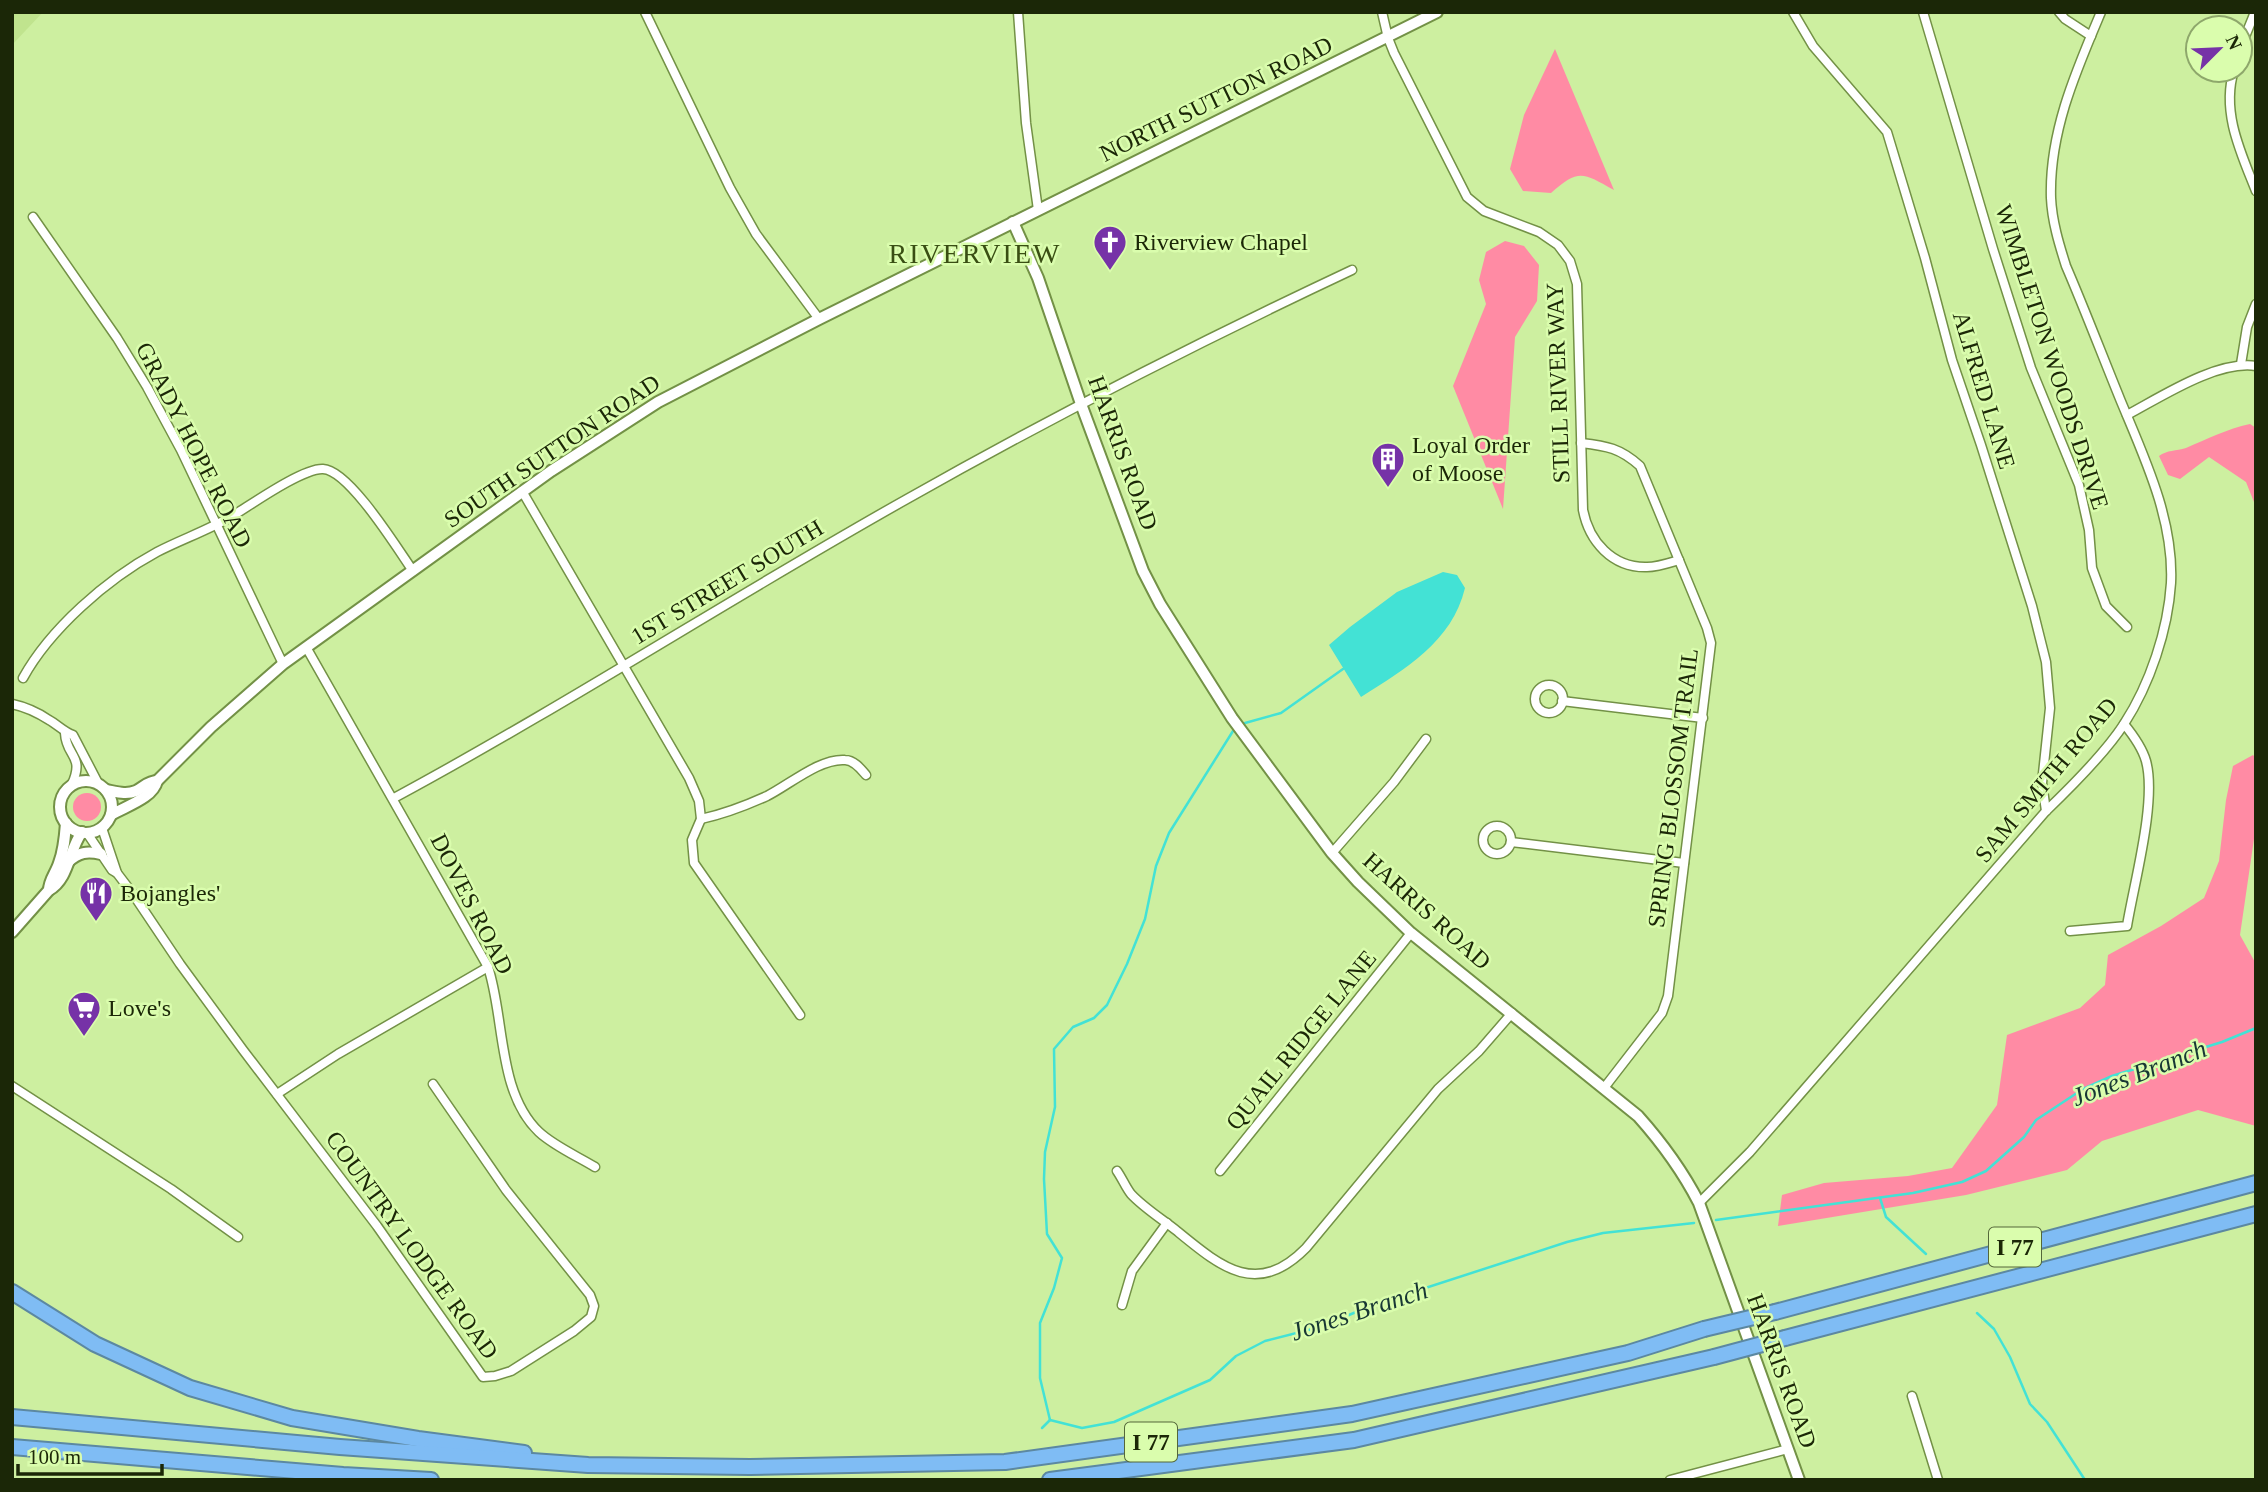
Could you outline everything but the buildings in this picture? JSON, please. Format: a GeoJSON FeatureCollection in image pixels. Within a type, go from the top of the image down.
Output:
{"type":"FeatureCollection","features":[{"type":"Feature","properties":{"kind":"highway","name":"I 77"},"geometry":{"type":"LineString","coordinates":[[12,1417],[340,1447],[587,1465],[750,1467],[1005,1462],[1352,1414],[1628,1353],[1704,1329],[2256,1183]]}},
{"type":"Feature","properties":{"kind":"highway","name":"I 77"},"geometry":{"type":"LineString","coordinates":[[1050,1480],[1354,1440],[1714,1357],[2256,1214]]}},
{"type":"Feature","properties":{"kind":"highway"},"geometry":{"type":"LineString","coordinates":[[12,1292],[95,1344],[203,1392],[292,1418],[418,1439],[502,1449],[587,1465]]}},
{"type":"Feature","properties":{"kind":"highway"},"geometry":{"type":"LineString","coordinates":[[12,1447],[431,1480]]}},
{"type":"Feature","properties":{"kind":"main road","name":"NORTH SUTTON ROAD"},"geometry":{"type":"LineString","coordinates":[[1013,222],[1437,12]]}},
{"type":"Feature","properties":{"kind":"main road","name":"SOUTH SUTTON ROAD"},"geometry":{"type":"LineString","coordinates":[[111,815],[149,794],[157,781],[211,727],[283,664],[522,491],[658,402],[1013,222]]}},
{"type":"Feature","properties":{"kind":"main road","name":"HARRIS ROAD"},"geometry":{"type":"LineString","coordinates":[[1013,222],[1038,278],[1143,571],[1160,604],[1232,718],[1332,853],[1358,882],[1412,933],[1638,1116],[1664,1144],[1684,1173],[1699,1203],[1799,1480]]}},
{"type":"Feature","properties":{"kind":"main road"},"geometry":{"type":"LineString","coordinates":[[12,932],[59,881],[72,848],[85,832],[102,828],[111,815],[111,797],[102,786],[80,781],[66,790],[60,807],[66,823],[65,843],[60,862],[49,882],[49,890]]}},
{"type":"Feature","properties":{"kind":"main road","name":"SOUTH SUTTON ROAD"},"geometry":{"type":"LineString","coordinates":[[102,786],[126,794],[136,791],[150,781],[157,781]]}},
{"type":"Feature","properties":{"kind":"main road"},"geometry":{"type":"LineString","coordinates":[[66,823],[85,832]]}},
{"type":"Feature","properties":{"kind":"main road"},"geometry":{"type":"LineString","coordinates":[[68,862],[87,851],[101,854]]}},
{"type":"Feature","properties":{"kind":"street"},"geometry":{"type":"LineString","coordinates":[[645,12],[749,222],[819,319]]}},
{"type":"Feature","properties":{"kind":"street"},"geometry":{"type":"LineString","coordinates":[[1018,12],[1027,135],[1038,210]]}},
{"type":"Feature","properties":{"kind":"street","name":"STILL RIVER WAY"},"geometry":{"type":"LineString","coordinates":[[1382,12],[1388,38],[1466,197],[1485,211],[1539,232],[1558,245],[1570,261],[1577,284],[1583,510],[1586,527],[1598,546],[1613,558],[1633,566],[1649,567],[1679,561]]}},
{"type":"Feature","properties":{"kind":"street","name":"ALFRED LANE"},"geometry":{"type":"LineString","coordinates":[[1793,12],[1813,46],[1887,132],[1952,360],[2032,606],[2046,662],[2050,708],[2042,783],[2046,811]]}},
{"type":"Feature","properties":{"kind":"street","name":"WIMBLETON WOODS DRIVE"},"geometry":{"type":"LineString","coordinates":[[1923,12],[2031,368],[2079,485],[2089,530],[2092,568],[2106,606],[2127,626]]}},
{"type":"Feature","properties":{"kind":"street"},"geometry":{"type":"LineString","coordinates":[[2059,12],[2091,36]]}},
{"type":"Feature","properties":{"kind":"street","name":"SAM SMITH ROAD"},"geometry":{"type":"LineString","coordinates":[[1699,1203],[1750,1152],[2124,724],[2146,682],[2162,638],[2171,583],[2166,528],[2153,480],[2066,266],[2051,200],[2052,166],[2060,116],[2101,12]]}},
{"type":"Feature","properties":{"kind":"street"},"geometry":{"type":"LineString","coordinates":[[2232,84],[2229,98],[2232,121],[2238,146],[2256,191]]}},
{"type":"Feature","properties":{"kind":"street","name":"GRADY HOPE ROAD"},"geometry":{"type":"LineString","coordinates":[[33,217],[117,338],[147,387],[181,450],[283,664]]}},
{"type":"Feature","properties":{"kind":"street","name":"1ST STREET SOUTH"},"geometry":{"type":"LineString","coordinates":[[394,798],[905,499],[1082,404],[1352,270]]}},
{"type":"Feature","properties":{"kind":"street"},"geometry":{"type":"LineString","coordinates":[[2241,363],[2247,327],[2256,304]]}},
{"type":"Feature","properties":{"kind":"street"},"geometry":{"type":"LineString","coordinates":[[2127,415],[2209,374],[2241,363],[2256,366]]}},
{"type":"Feature","properties":{"kind":"street","name":"SPRING BLOSSOM TRAIL"},"geometry":{"type":"LineString","coordinates":[[1581,443],[1608,446],[1626,453],[1640,466],[1711,643],[1668,996],[1662,1013],[1604,1088]]}},
{"type":"Feature","properties":{"kind":"street"},"geometry":{"type":"LineString","coordinates":[[23,678],[81,606],[99,592],[155,553],[216,526],[296,478],[323,469],[341,476],[359,496],[413,571]]}},
{"type":"Feature","properties":{"kind":"street"},"geometry":{"type":"LineString","coordinates":[[522,491],[689,778],[699,802],[701,819],[692,840],[694,863],[800,1015]]}},
{"type":"Feature","properties":{"kind":"street","name":"DOVES ROAD"},"geometry":{"type":"LineString","coordinates":[[306,647],[488,967],[495,989],[508,1071],[522,1111],[540,1132],[595,1167]]}},
{"type":"Feature","properties":{"kind":"street"},"geometry":{"type":"LineString","coordinates":[[1562,701],[1703,718]]}},
{"type":"Feature","properties":{"kind":"street"},"geometry":{"type":"LineString","coordinates":[[12,704],[28,708],[51,721],[65,733],[73,735],[102,786]]}},
{"type":"Feature","properties":{"kind":"street"},"geometry":{"type":"LineString","coordinates":[[2070,931],[2127,926],[2149,807],[2146,761],[2136,738],[2124,724]]}},
{"type":"Feature","properties":{"kind":"street"},"geometry":{"type":"LineString","coordinates":[[65,733],[65,740],[78,763],[78,771],[72,785]]}},
{"type":"Feature","properties":{"kind":"street"},"geometry":{"type":"LineString","coordinates":[[1332,853],[1394,782],[1426,739]]}},
{"type":"Feature","properties":{"kind":"street"},"geometry":{"type":"LineString","coordinates":[[701,819],[730,813],[827,763],[846,759],[857,765],[866,775]]}},
{"type":"Feature","properties":{"kind":"street","name":"COUNTRY LODGE ROAD"},"geometry":{"type":"LineString","coordinates":[[102,828],[117,873],[180,964],[377,1226],[483,1377],[495,1376],[511,1371],[574,1331],[591,1317],[594,1306],[590,1295],[506,1190],[433,1084]]}},
{"type":"Feature","properties":{"kind":"street","name":"COUNTRY LODGE ROAD"},"geometry":{"type":"LineString","coordinates":[[85,832],[117,873]]}},
{"type":"Feature","properties":{"kind":"street"},"geometry":{"type":"LineString","coordinates":[[1511,842],[1685,863]]}},
{"type":"Feature","properties":{"kind":"street","name":"QUAIL RIDGE LANE"},"geometry":{"type":"LineString","coordinates":[[1220,1171],[1412,933]]}},
{"type":"Feature","properties":{"kind":"street"},"geometry":{"type":"LineString","coordinates":[[277,1094],[338,1054],[488,967]]}},
{"type":"Feature","properties":{"kind":"street"},"geometry":{"type":"LineString","coordinates":[[1117,1171],[1130,1193],[1215,1262],[1234,1272],[1274,1272],[1293,1261],[1438,1089],[1479,1051],[1512,1013]]}},
{"type":"Feature","properties":{"kind":"street"},"geometry":{"type":"LineString","coordinates":[[12,1086],[171,1189],[238,1237]]}},
{"type":"Feature","properties":{"kind":"street"},"geometry":{"type":"LineString","coordinates":[[1122,1305],[1132,1270],[1167,1223]]}},
{"type":"Feature","properties":{"kind":"street"},"geometry":{"type":"LineString","coordinates":[[1912,1395],[1938,1480]]}},
{"type":"Feature","properties":{"kind":"street"},"geometry":{"type":"LineString","coordinates":[[1670,1480],[1788,1449]]}},
{"type":"Feature","properties":{"kind":"shaded area"},"geometry":{"type":"Polygon","coordinates":[[[12,12],[43,12],[12,45],[12,12]]]}},
{"type":"Feature","properties":{"kind":"shaded area"},"geometry":{"type":"Polygon","coordinates":[[[1555,49],[1614,190],[1581,176],[1568,180],[1551,193],[1523,191],[1510,169],[1524,115],[1555,49]]]}},
{"type":"Feature","properties":{"kind":"shaded area"},"geometry":{"type":"Polygon","coordinates":[[[1505,241],[1524,246],[1539,265],[1537,301],[1515,337],[1503,509],[1453,386],[1486,304],[1479,280],[1486,252],[1505,241]]]}},
{"type":"Feature","properties":{"kind":"shaded area"},"geometry":{"type":"Polygon","coordinates":[[[2250,424],[2256,428],[2256,507],[2246,482],[2209,457],[2180,479],[2168,475],[2159,456],[2162,454],[2250,424]]]}},
{"type":"Feature","properties":{"kind":"shaded area"},"geometry":{"type":"Polygon","coordinates":[[[2253,755],[2256,758],[2256,825],[2240,935],[2256,964],[2256,1126],[2198,1110],[2102,1141],[2067,1170],[1966,1195],[1778,1226],[1782,1195],[1824,1183],[1908,1176],[1952,1168],[1997,1105],[2007,1035],[2080,1008],[2105,985],[2108,955],[2161,926],[2204,898],[2219,861],[2233,766],[2253,755]]]}},
{"type":"Feature","properties":{"kind":"shaded area"},"geometry":{"type":"Polygon","coordinates":[[[87,793],[97,797],[101,807],[97,817],[87,821],[77,817],[73,807],[77,797],[87,793]]]}},
{"type":"Feature","properties":{"kind":"water"},"geometry":{"type":"Polygon","coordinates":[[[1443,572],[1457,575],[1465,588],[1459,607],[1449,624],[1425,652],[1361,697],[1329,645],[1397,592],[1443,572]]]}},
{"type":"Feature","properties":{"kind":"waterway"},"geometry":{"type":"LineString","coordinates":[[1245,723],[1281,713],[1343,669]]}},
{"type":"Feature","properties":{"kind":"waterway"},"geometry":{"type":"LineString","coordinates":[[1050,1420],[1040,1378],[1040,1323],[1062,1258],[1047,1234],[1044,1179],[1045,1152],[1055,1107],[1054,1049],[1073,1027],[1094,1018],[1107,1005],[1145,919],[1156,866],[1169,833],[1233,731]]}},
{"type":"Feature","properties":{"kind":"waterway","name":"Jones Branch"},"geometry":{"type":"LineString","coordinates":[[1716,1220],[1913,1193],[1962,1182],[1986,1171],[2024,1137],[2036,1120],[2083,1089],[2112,1076],[2222,1042],[2256,1028]]}},
{"type":"Feature","properties":{"kind":"waterway"},"geometry":{"type":"LineString","coordinates":[[1880,1198],[1886,1217],[1926,1254]]}},
{"type":"Feature","properties":{"kind":"waterway","name":"Jones Branch"},"geometry":{"type":"LineString","coordinates":[[1050,1420],[1082,1428],[1114,1422],[1210,1380],[1236,1356],[1265,1341],[1320,1327],[1373,1305],[1567,1242],[1603,1233],[1694,1223]]}},
{"type":"Feature","properties":{"kind":"waterway"},"geometry":{"type":"LineString","coordinates":[[1977,1313],[1994,1329],[2010,1357],[2030,1404],[2047,1422],[2085,1480]]}},
{"type":"Feature","properties":{"kind":"waterway","name":"Jones Branch"},"geometry":{"type":"LineString","coordinates":[[1042,1428],[1050,1420]]}},
{"type":"Feature","properties":{"kind":"place","name":"Riverview Chapel"},"geometry":{"type":"Point","coordinates":[1110,272]}},
{"type":"Feature","properties":{"kind":"place","name":"Loyal Order of Moose"},"geometry":{"type":"Point","coordinates":[1388,489]}},
{"type":"Feature","properties":{"kind":"place","name":"Bojangles'"},"geometry":{"type":"Point","coordinates":[96,923]}},
{"type":"Feature","properties":{"kind":"place","name":"Love's"},"geometry":{"type":"Point","coordinates":[84,1038]}},
{"type":"Feature","properties":{"kind":"district","name":"RIVERVIEW"},"geometry":{"type":"Point","coordinates":[975,253]}}]}
